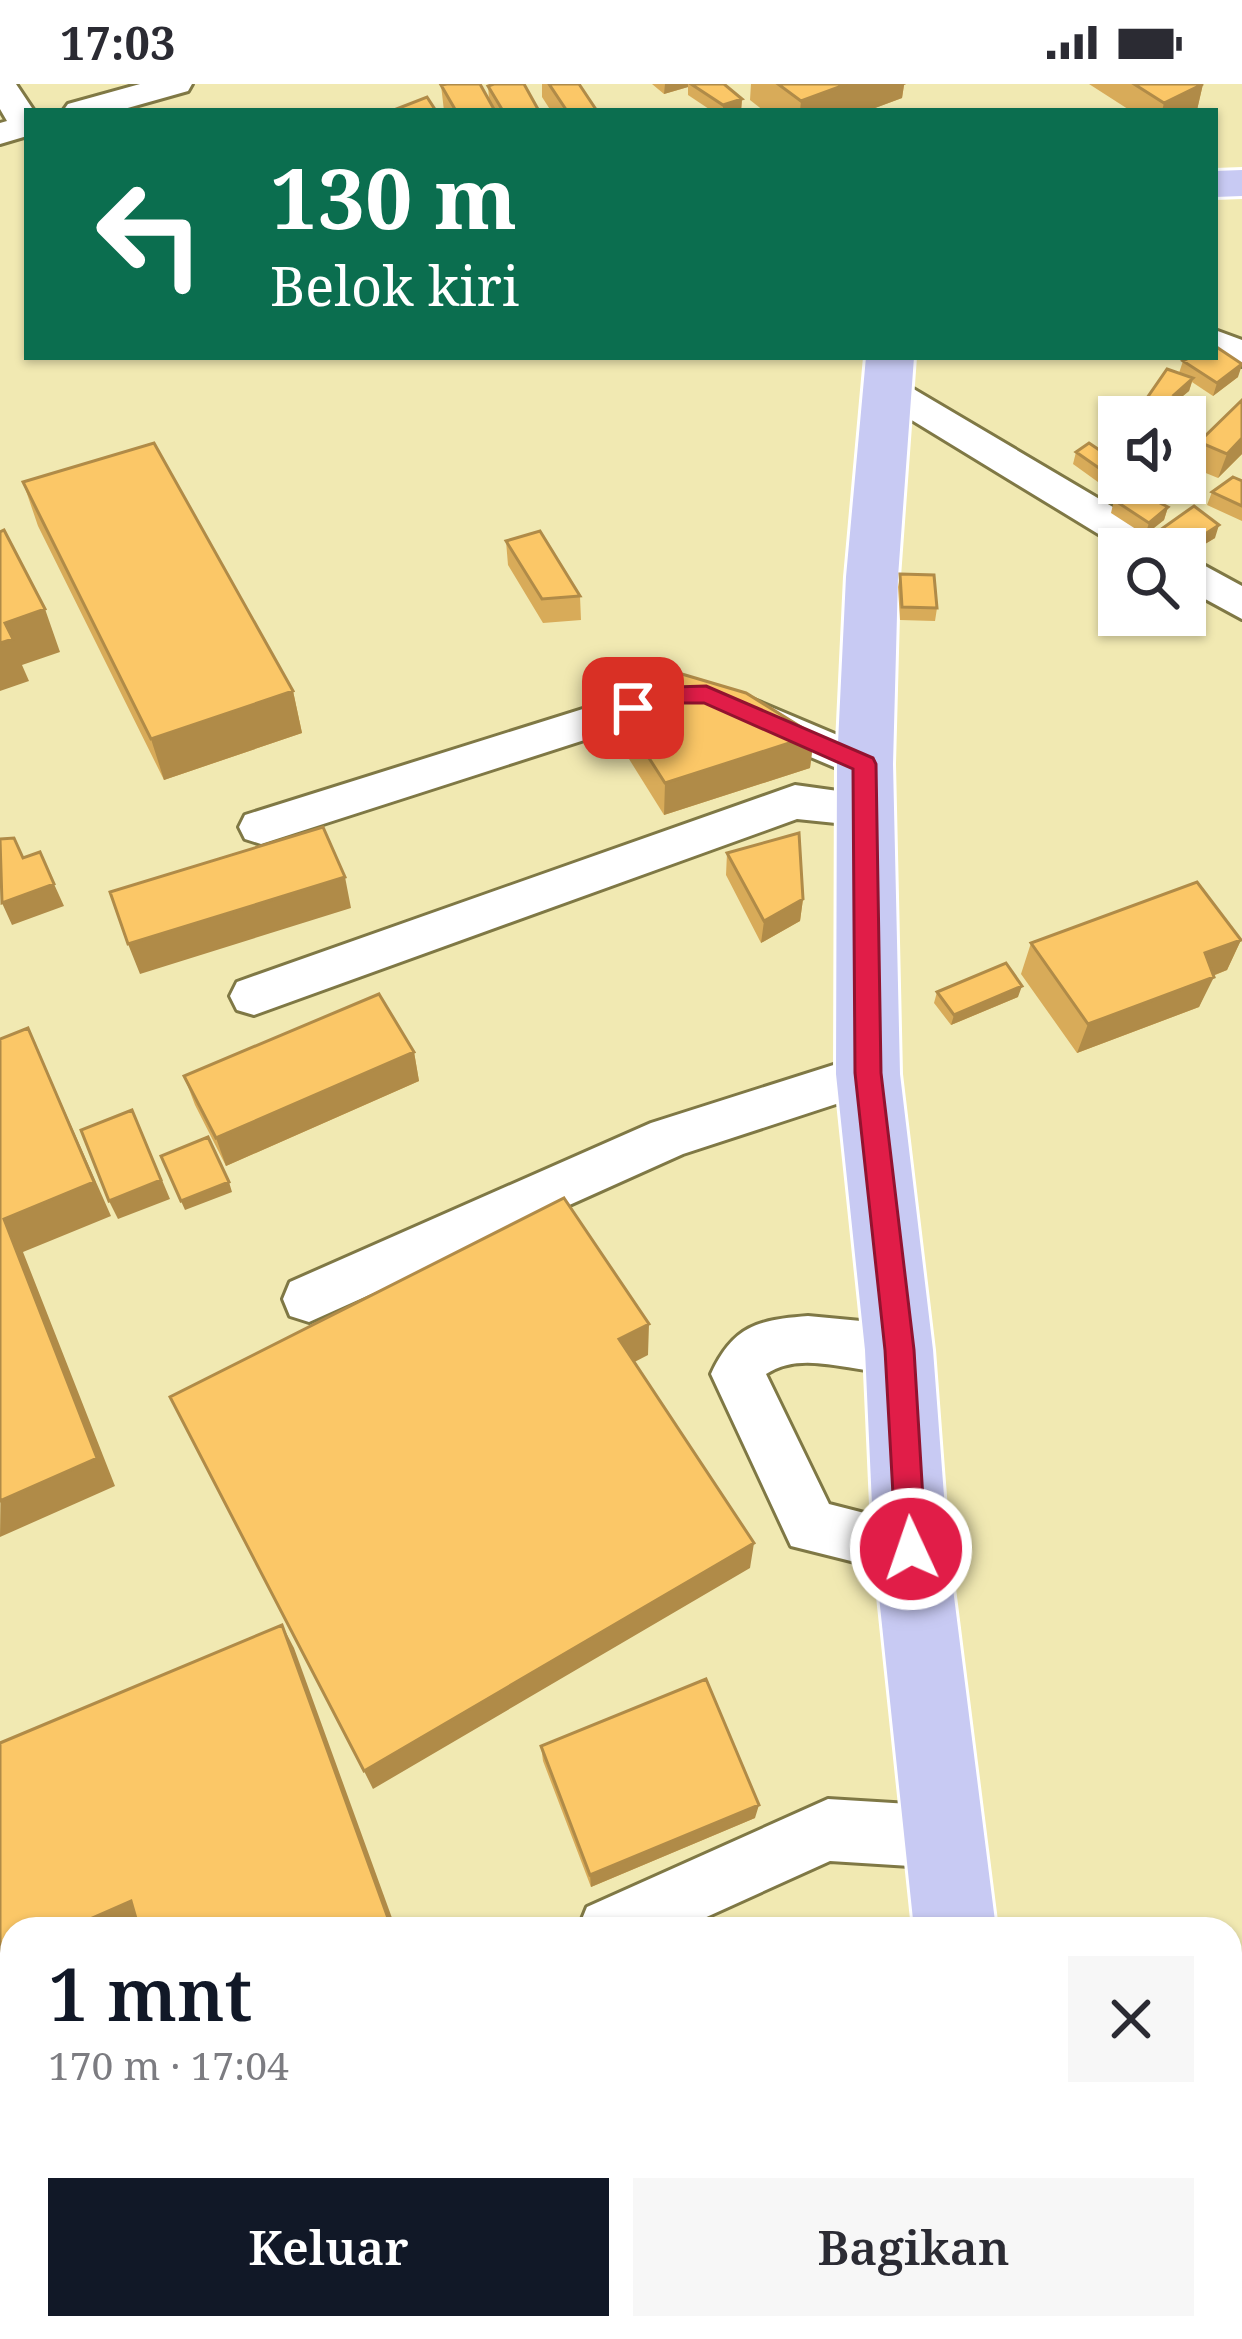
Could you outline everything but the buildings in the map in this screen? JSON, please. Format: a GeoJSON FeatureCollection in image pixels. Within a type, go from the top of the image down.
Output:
{"type":"FeatureCollection","features":[{"type":"Feature","properties":{"kind":"main road"},"geometry":{"type":"LineString","coordinates":[[889,373],[872,577],[865,787],[868,1073],[899,1350],[911,1549],[953,1917]]}},
{"type":"Feature","properties":{"kind":"street"},"geometry":{"type":"LineString","coordinates":[[0,84],[24,120]]}},
{"type":"Feature","properties":{"kind":"street"},"geometry":{"type":"LineString","coordinates":[[88,108],[137,89],[176,84]]}},
{"type":"Feature","properties":{"kind":"street"},"geometry":{"type":"LineString","coordinates":[[889,373],[1122,528]]}},
{"type":"Feature","properties":{"kind":"street"},"geometry":{"type":"LineString","coordinates":[[1206,582],[1242,605]]}},
{"type":"Feature","properties":{"kind":"street"},"geometry":{"type":"LineString","coordinates":[[261,827],[691,693],[706,694],[865,787]]}},
{"type":"Feature","properties":{"kind":"street"},"geometry":{"type":"LineString","coordinates":[[254,995],[795,802],[865,787]]}},
{"type":"Feature","properties":{"kind":"street"},"geometry":{"type":"LineString","coordinates":[[310,1299],[669,1138],[868,1073]]}},
{"type":"Feature","properties":{"kind":"street"},"geometry":{"type":"LineString","coordinates":[[899,1350],[819,1338],[751,1351],[740,1363],[738,1374],[811,1527],[911,1549]]}},
{"type":"Feature","properties":{"kind":"street"},"geometry":{"type":"LineString","coordinates":[[636,1917],[828,1830],[942,1837]]}},
{"type":"Feature","properties":{"kind":"route"},"geometry":{"type":"LineString","coordinates":[[633,708],[674,695],[706,694],[865,764],[868,1073],[899,1350],[911,1549]]}}]}
